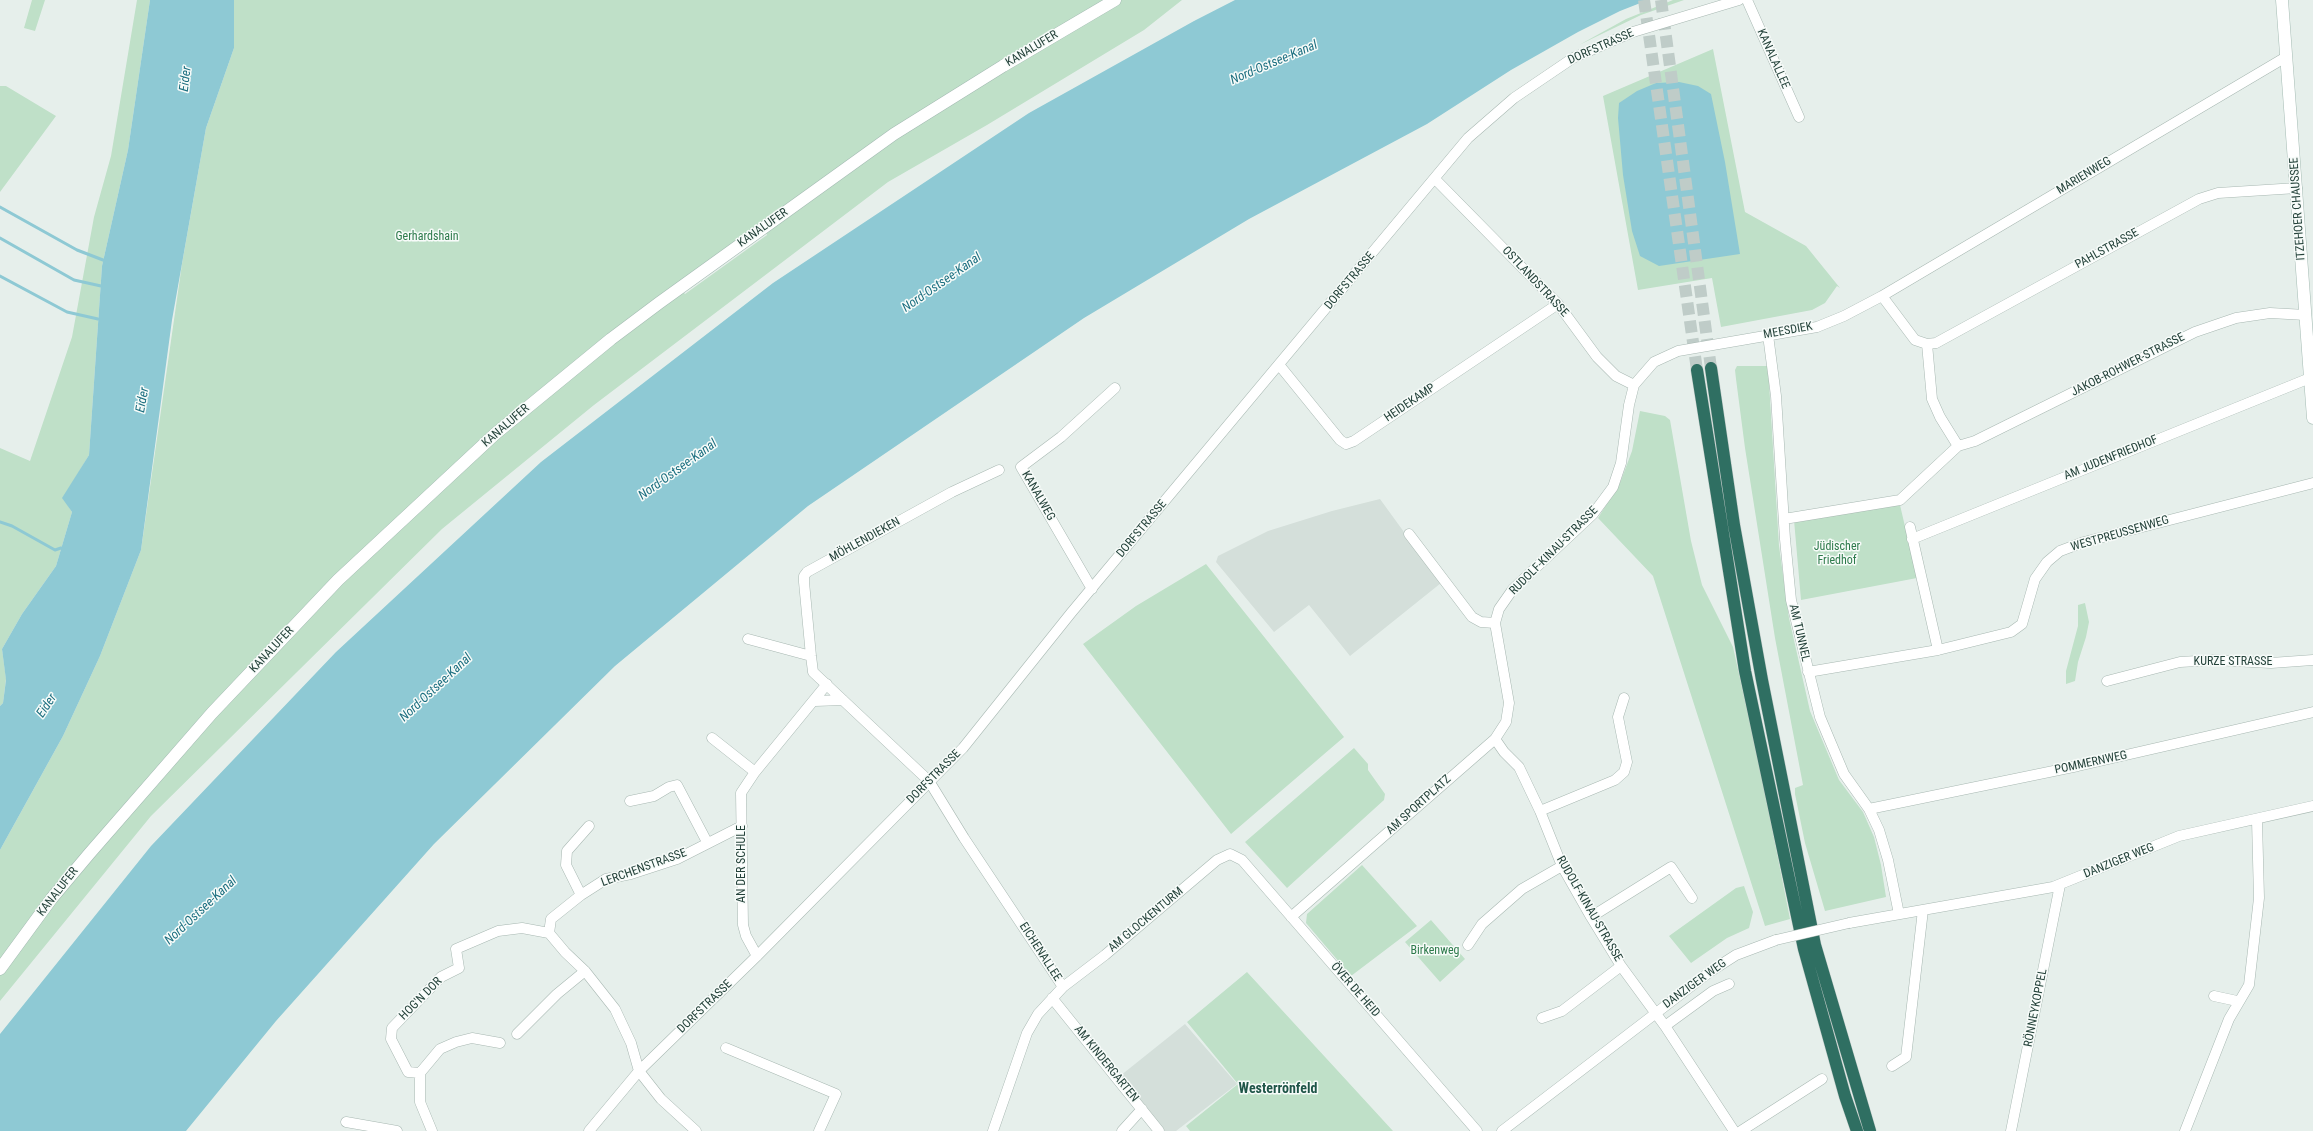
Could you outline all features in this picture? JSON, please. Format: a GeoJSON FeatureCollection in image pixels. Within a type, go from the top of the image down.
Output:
{"type":"FeatureCollection","features":[{"type":"Feature","properties":{"kind":"highway"},"geometry":{"type":"LineString","coordinates":[[1711,368],[1734,525],[1758,658],[1815,945],[1870,1131]]}},
{"type":"Feature","properties":{"kind":"highway"},"geometry":{"type":"LineString","coordinates":[[1697,370],[1745,671],[1804,949],[1845,1096],[1857,1131]]}},
{"type":"Feature","properties":{"kind":"street","name":"KANALUFER"},"geometry":{"type":"LineString","coordinates":[[0,969],[52,898],[88,854],[212,713],[338,580],[495,434],[641,316],[894,134],[1003,66],[1115,0]]}},
{"type":"Feature","properties":{"kind":"street","name":"DORFSTRASSE"},"geometry":{"type":"LineString","coordinates":[[589,1131],[639,1071],[757,956],[963,748],[1092,589],[1280,366],[1464,143],[1514,98],[1573,58],[1633,32],[1739,0]]}},
{"type":"Feature","properties":{"kind":"street","name":"KANALALLEE"},"geometry":{"type":"LineString","coordinates":[[1747,0],[1799,117]]}},
{"type":"Feature","properties":{"kind":"street","name":"ITZEHOER CHAUSSEE"},"geometry":{"type":"LineString","coordinates":[[2282,0],[2313,418]]}},
{"type":"Feature","properties":{"kind":"street","name":"MARIENWEG"},"geometry":{"type":"LineString","coordinates":[[1882,296],[2286,57]]}},
{"type":"Feature","properties":{"kind":"street","name":"OSTLANDSTRASSE"},"geometry":{"type":"LineString","coordinates":[[1435,179],[1558,304],[1597,357],[1616,376],[1634,385]]}},
{"type":"Feature","properties":{"kind":"street","name":"PAHLSTRASSE"},"geometry":{"type":"LineString","coordinates":[[1927,344],[1936,343],[2199,199],[2218,193],[2297,188]]}},
{"type":"Feature","properties":{"kind":"street","name":"MEESDIEK"},"geometry":{"type":"LineString","coordinates":[[1634,385],[1654,362],[1678,351],[1768,334],[1817,327],[1844,316],[1882,296]]}},
{"type":"Feature","properties":{"kind":"street"},"geometry":{"type":"LineString","coordinates":[[1882,296],[1915,340],[1927,344],[1932,399],[1940,417],[1958,446]]}},
{"type":"Feature","properties":{"kind":"street","name":"HEIDEKAMP"},"geometry":{"type":"LineString","coordinates":[[1280,366],[1340,440],[1346,444],[1354,441],[1558,304]]}},
{"type":"Feature","properties":{"kind":"street","name":"JAKOB-ROHWER-STRASSE"},"geometry":{"type":"LineString","coordinates":[[1784,519],[1900,500],[1958,446],[1975,441],[2194,332],[2236,318],[2270,313],[2306,315]]}},
{"type":"Feature","properties":{"kind":"street","name":"AM TUNNEL"},"geometry":{"type":"LineString","coordinates":[[1768,334],[1776,396],[1791,600],[1820,717],[1844,774],[1869,808],[1879,830],[1888,860],[1899,914]]}},
{"type":"Feature","properties":{"kind":"street","name":"AM JUDENFRIEDHOF"},"geometry":{"type":"LineString","coordinates":[[1912,539],[2310,378]]}},
{"type":"Feature","properties":{"kind":"street","name":"RUDOLF-KINAU-STRASSE"},"geometry":{"type":"LineString","coordinates":[[1495,623],[1499,608],[1513,589],[1593,514],[1613,486],[1621,463],[1629,405],[1634,385]]}},
{"type":"Feature","properties":{"kind":"street","name":"KANALWEG"},"geometry":{"type":"LineString","coordinates":[[1092,589],[1021,467],[1061,437],[1115,388]]}},
{"type":"Feature","properties":{"kind":"street","name":"MÖHLENDIEKEN"},"geometry":{"type":"LineString","coordinates":[[843,700],[813,672],[804,576],[807,572],[952,492],[999,470]]}},
{"type":"Feature","properties":{"kind":"street","name":"WESTPREUSSENWEG"},"geometry":{"type":"LineString","coordinates":[[1808,672],[1938,650],[2011,632],[2022,624],[2035,579],[2047,562],[2060,551],[2084,542],[2313,483]]}},
{"type":"Feature","properties":{"kind":"street"},"geometry":{"type":"LineString","coordinates":[[1910,527],[1938,650]]}},
{"type":"Feature","properties":{"kind":"street"},"geometry":{"type":"LineString","coordinates":[[1409,534],[1472,617],[1482,622],[1495,623]]}},
{"type":"Feature","properties":{"kind":"street","name":"AM SPORTPLATZ"},"geometry":{"type":"LineString","coordinates":[[1291,917],[1495,739],[1506,722],[1509,703],[1495,623]]}},
{"type":"Feature","properties":{"kind":"street"},"geometry":{"type":"LineString","coordinates":[[748,639],[811,656]]}},
{"type":"Feature","properties":{"kind":"street","name":"KURZE STRASSE"},"geometry":{"type":"LineString","coordinates":[[2107,681],[2180,662],[2215,660],[2271,663],[2313,660]]}},
{"type":"Feature","properties":{"kind":"street","name":"AN DER SCHULE"},"geometry":{"type":"LineString","coordinates":[[757,956],[746,936],[743,925],[741,793],[754,772],[815,701],[827,684]]}},
{"type":"Feature","properties":{"kind":"street"},"geometry":{"type":"LineString","coordinates":[[1540,811],[1615,780],[1624,772],[1627,762],[1618,717],[1624,698]]}},
{"type":"Feature","properties":{"kind":"street"},"geometry":{"type":"LineString","coordinates":[[815,701],[843,700]]}},
{"type":"Feature","properties":{"kind":"street","name":"EICHENALLEE"},"geometry":{"type":"LineString","coordinates":[[843,700],[929,781],[964,838],[1063,987],[1038,1014],[1027,1033],[993,1131]]}},
{"type":"Feature","properties":{"kind":"street","name":"POMMERNWEG"},"geometry":{"type":"LineString","coordinates":[[1869,808],[2078,766],[2313,712]]}},
{"type":"Feature","properties":{"kind":"street"},"geometry":{"type":"LineString","coordinates":[[712,738],[754,772]]}},
{"type":"Feature","properties":{"kind":"street","name":"RUDOLF-KINAU-STRASSE"},"geometry":{"type":"LineString","coordinates":[[1495,739],[1504,752],[1519,767],[1540,811],[1562,866],[1591,917],[1621,966],[1656,1012],[1734,1131]]}},
{"type":"Feature","properties":{"kind":"street"},"geometry":{"type":"LineString","coordinates":[[630,801],[654,796],[669,787],[677,785],[707,842]]}},
{"type":"Feature","properties":{"kind":"street","name":"DANZIGER WEG"},"geometry":{"type":"LineString","coordinates":[[1502,1131],[1656,1012],[1736,955],[1776,940],[1849,924],[2060,885],[2179,836],[2257,820],[2313,806]]}},
{"type":"Feature","properties":{"kind":"street"},"geometry":{"type":"LineString","coordinates":[[2185,1131],[2237,1001],[2249,985],[2255,950],[2259,898],[2257,820]]}},
{"type":"Feature","properties":{"kind":"street"},"geometry":{"type":"LineString","coordinates":[[581,895],[566,865],[567,851],[589,826]]}},
{"type":"Feature","properties":{"kind":"street","name":"LERCHENSTRASSE"},"geometry":{"type":"LineString","coordinates":[[549,933],[551,919],[581,895],[606,879],[631,874],[676,859],[707,842],[742,826]]}},
{"type":"Feature","properties":{"kind":"street","name":"ÖVER DE HEID"},"geometry":{"type":"LineString","coordinates":[[1230,854],[1242,860],[1477,1131]]}},
{"type":"Feature","properties":{"kind":"street","name":"AM GLOCKENTURM"},"geometry":{"type":"LineString","coordinates":[[1063,987],[1105,955],[1217,860],[1230,854]]}},
{"type":"Feature","properties":{"kind":"street"},"geometry":{"type":"LineString","coordinates":[[1468,945],[1482,924],[1522,889],[1562,866]]}},
{"type":"Feature","properties":{"kind":"street"},"geometry":{"type":"LineString","coordinates":[[1591,917],[1671,867],[1692,898]]}},
{"type":"Feature","properties":{"kind":"street","name":"RÖNNEYKOPPEL"},"geometry":{"type":"LineString","coordinates":[[2011,1131],[2060,885]]}},
{"type":"Feature","properties":{"kind":"street"},"geometry":{"type":"LineString","coordinates":[[1892,1066],[1906,1057],[1923,910]]}},
{"type":"Feature","properties":{"kind":"street","name":"HOG'N DOR"},"geometry":{"type":"LineString","coordinates":[[420,1073],[408,1072],[391,1039],[392,1028],[441,977],[459,968],[456,949],[498,931],[522,928],[549,933]]}},
{"type":"Feature","properties":{"kind":"street"},"geometry":{"type":"LineString","coordinates":[[549,933],[565,952],[585,971],[614,1009],[631,1043],[639,1071],[661,1099],[696,1131]]}},
{"type":"Feature","properties":{"kind":"street"},"geometry":{"type":"LineString","coordinates":[[1542,1018],[1562,1011],[1621,966]]}},
{"type":"Feature","properties":{"kind":"street"},"geometry":{"type":"LineString","coordinates":[[517,1034],[557,994],[585,971]]}},
{"type":"Feature","properties":{"kind":"street"},"geometry":{"type":"LineString","coordinates":[[1665,1026],[1713,991],[1729,984]]}},
{"type":"Feature","properties":{"kind":"street"},"geometry":{"type":"LineString","coordinates":[[2214,996],[2237,1001]]}},
{"type":"Feature","properties":{"kind":"street","name":"AM KINDERGARTEN"},"geometry":{"type":"LineString","coordinates":[[1052,998],[1159,1131]]}},
{"type":"Feature","properties":{"kind":"street"},"geometry":{"type":"LineString","coordinates":[[432,1131],[420,1102],[420,1073],[440,1049],[456,1042],[472,1038],[500,1043]]}},
{"type":"Feature","properties":{"kind":"street"},"geometry":{"type":"LineString","coordinates":[[726,1048],[836,1094],[819,1131]]}},
{"type":"Feature","properties":{"kind":"street"},"geometry":{"type":"LineString","coordinates":[[1742,1131],[1822,1080]]}},
{"type":"Feature","properties":{"kind":"street"},"geometry":{"type":"LineString","coordinates":[[1122,1131],[1142,1109]]}},
{"type":"Feature","properties":{"kind":"street"},"geometry":{"type":"LineString","coordinates":[[346,1122],[397,1131]]}},
{"type":"Feature","properties":{"kind":"shaded area"},"geometry":{"type":"Polygon","coordinates":[[[1380,499],[1441,583],[1350,656],[1309,605],[1274,632],[1216,562],[1218,556],[1268,531],[1332,511],[1380,499]]]}},
{"type":"Feature","properties":{"kind":"shaded area"},"geometry":{"type":"Polygon","coordinates":[[[1185,1024],[1237,1084],[1176,1131],[1165,1131],[1120,1076],[1185,1024]]]}},
{"type":"Feature","properties":{"kind":"green space"},"geometry":{"type":"Polygon","coordinates":[[[32,0],[45,0],[35,31],[24,28],[32,0]]]}},
{"type":"Feature","properties":{"kind":"green space"},"geometry":{"type":"Polygon","coordinates":[[[137,0],[150,0],[128,150],[102,266],[89,455],[63,498],[72,512],[56,566],[22,614],[2,649],[6,679],[3,703],[0,706],[0,448],[30,461],[72,337],[94,217],[111,156],[137,0]]]}},
{"type":"Feature","properties":{"kind":"green space","name":"Gerhardshain"},"geometry":{"type":"Polygon","coordinates":[[[234,0],[1182,0],[1144,30],[987,125],[888,182],[594,405],[442,529],[151,816],[0,1001],[0,850],[63,736],[100,656],[141,550],[182,264],[206,128],[234,48],[234,0]],[[766,232],[683,292],[685,294],[767,235],[766,232]]]}},
{"type":"Feature","properties":{"kind":"green space"},"geometry":{"type":"Polygon","coordinates":[[[1673,0],[1684,0],[1641,15],[1579,45],[1626,19],[1673,0]]]}},
{"type":"Feature","properties":{"kind":"green space"},"geometry":{"type":"Polygon","coordinates":[[[1713,49],[1745,212],[1806,246],[1840,288],[1837,286],[1825,303],[1812,310],[1721,327],[1712,278],[1638,290],[1603,96],[1713,49]]]}},
{"type":"Feature","properties":{"kind":"green space"},"geometry":{"type":"Polygon","coordinates":[[[0,86],[6,86],[56,116],[0,192],[0,86]]]}},
{"type":"Feature","properties":{"kind":"green space"},"geometry":{"type":"Polygon","coordinates":[[[1737,366],[1768,366],[1779,546],[1789,618],[1810,711],[1839,780],[1863,812],[1874,837],[1881,865],[1886,897],[1825,911],[1805,843],[1795,794],[1795,788],[1803,785],[1775,638],[1745,448],[1735,370],[1737,366]]]}},
{"type":"Feature","properties":{"kind":"green space"},"geometry":{"type":"Polygon","coordinates":[[[1640,411],[1665,416],[1670,420],[1691,541],[1702,585],[1733,647],[1762,777],[1790,919],[1765,926],[1653,576],[1598,518],[1620,483],[1632,451],[1640,411]]]}},
{"type":"Feature","properties":{"kind":"green space","name":"Jüdischer Friedhof"},"geometry":{"type":"Polygon","coordinates":[[[1900,505],[1917,578],[1801,600],[1794,520],[1900,505]]]}},
{"type":"Feature","properties":{"kind":"green space"},"geometry":{"type":"Polygon","coordinates":[[[1206,564],[1344,737],[1231,834],[1083,644],[1136,606],[1206,564]]]}},
{"type":"Feature","properties":{"kind":"green space"},"geometry":{"type":"Polygon","coordinates":[[[2085,603],[2089,622],[2086,637],[2078,662],[2075,681],[2066,684],[2066,671],[2078,626],[2078,605],[2085,603]]]}},
{"type":"Feature","properties":{"kind":"green space"},"geometry":{"type":"Polygon","coordinates":[[[1354,748],[1368,764],[1368,770],[1385,794],[1384,800],[1287,888],[1245,842],[1354,748]]]}},
{"type":"Feature","properties":{"kind":"green space"},"geometry":{"type":"Polygon","coordinates":[[[1362,865],[1417,926],[1351,976],[1306,923],[1307,914],[1362,865]]]}},
{"type":"Feature","properties":{"kind":"green space"},"geometry":{"type":"Polygon","coordinates":[[[1744,886],[1753,912],[1749,928],[1727,938],[1691,963],[1669,936],[1736,888],[1744,886]]]}},
{"type":"Feature","properties":{"kind":"green space","name":"Birkenweg"},"geometry":{"type":"Polygon","coordinates":[[[1431,920],[1465,959],[1440,982],[1405,942],[1431,920]]]}},
{"type":"Feature","properties":{"kind":"green space"},"geometry":{"type":"Polygon","coordinates":[[[1247,972],[1393,1131],[1190,1131],[1186,1126],[1238,1084],[1187,1022],[1247,972]]]}},
{"type":"Feature","properties":{"kind":"water","name":"Eider"},"geometry":{"type":"Polygon","coordinates":[[[150,0],[234,0],[234,48],[206,128],[172,320],[141,550],[100,656],[63,736],[0,850],[0,706],[3,703],[6,680],[2,649],[22,614],[56,566],[72,512],[62,498],[89,455],[102,266],[128,150],[150,0]]]}},
{"type":"Feature","properties":{"kind":"water","name":"Nord-Ostsee-Kanal"},"geometry":{"type":"Polygon","coordinates":[[[1235,0],[1648,0],[1620,11],[1578,32],[1511,70],[1427,124],[1249,219],[1084,318],[808,506],[615,666],[434,844],[276,1021],[186,1131],[0,1131],[0,1034],[151,846],[336,652],[541,462],[773,283],[1029,113],[1194,21],[1235,0]]]}},
{"type":"Feature","properties":{"kind":"water"},"geometry":{"type":"Polygon","coordinates":[[[1679,82],[1698,86],[1711,94],[1725,162],[1740,254],[1659,266],[1640,256],[1632,231],[1623,175],[1618,118],[1619,103],[1637,91],[1656,83],[1679,82]]]}},
{"type":"Feature","properties":{"kind":"waterway"},"geometry":{"type":"LineString","coordinates":[[0,207],[77,250],[103,260]]}},
{"type":"Feature","properties":{"kind":"waterway"},"geometry":{"type":"LineString","coordinates":[[0,238],[74,280],[101,286]]}},
{"type":"Feature","properties":{"kind":"waterway"},"geometry":{"type":"LineString","coordinates":[[0,276],[67,312],[98,319]]}},
{"type":"Feature","properties":{"kind":"waterway"},"geometry":{"type":"LineString","coordinates":[[0,522],[12,526],[55,550],[61,548]]}},
{"type":"Feature","properties":{"kind":"tunnel"},"geometry":{"type":"LineString","coordinates":[[1644,0],[1697,370]]}},
{"type":"Feature","properties":{"kind":"tunnel"},"geometry":{"type":"LineString","coordinates":[[1661,0],[1711,368]]}},
{"type":"Feature","properties":{"kind":"district","name":"Westerrönfeld"},"geometry":{"type":"Point","coordinates":[1278,1089]}}]}
